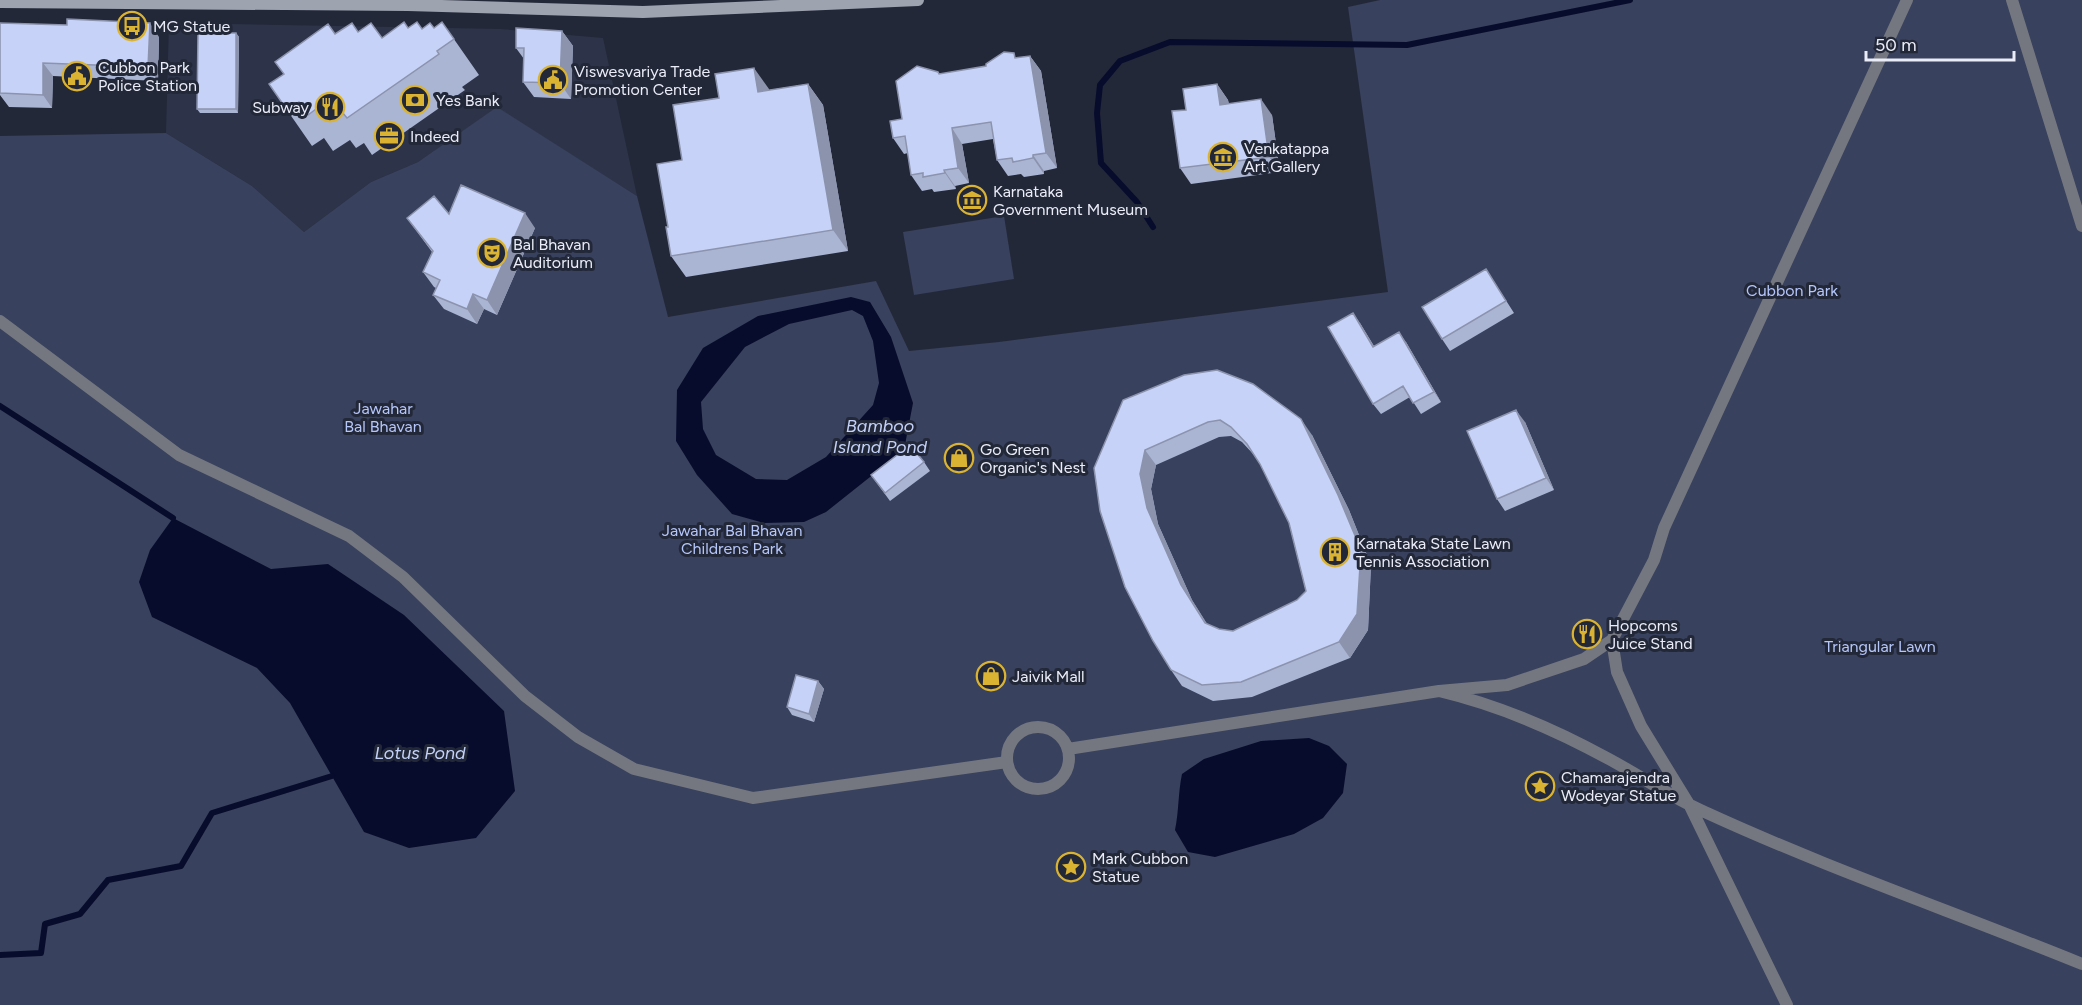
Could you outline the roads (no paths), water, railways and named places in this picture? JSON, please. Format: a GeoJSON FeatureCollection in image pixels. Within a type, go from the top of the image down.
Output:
{"type":"FeatureCollection","features":[{"type":"Feature","properties":{"kind":"main road"},"geometry":{"type":"LineString","coordinates":[[0,2],[408,5],[643,12],[918,0]]}},
{"type":"Feature","properties":{"kind":"street"},"geometry":{"type":"LineString","coordinates":[[1068,749],[1439,691],[1507,685],[1584,659],[1612,640],[1654,560],[1664,528],[1907,0]]}},
{"type":"Feature","properties":{"kind":"street"},"geometry":{"type":"LineString","coordinates":[[2012,0],[2082,226]]}},
{"type":"Feature","properties":{"kind":"street"},"geometry":{"type":"LineString","coordinates":[[0,321],[179,455],[350,536],[404,577],[525,696],[578,737],[634,769],[753,798],[1007,762]]}},
{"type":"Feature","properties":{"kind":"street"},"geometry":{"type":"LineString","coordinates":[[1612,640],[1617,672],[1641,726],[1690,806],[1787,1005]]}},
{"type":"Feature","properties":{"kind":"street"},"geometry":{"type":"LineString","coordinates":[[1439,691],[1476,700],[1540,725],[1606,758],[1690,806],[1750,833],[2082,964]]}},
{"type":"Feature","properties":{"kind":"street"},"geometry":{"type":"LineString","coordinates":[[1038,726],[1058,734],[1068,749],[1070,755],[1068,767],[1063,778],[1054,785],[1042,789],[1030,788],[1019,782],[1011,773],[1007,762],[1008,750],[1014,738],[1023,731],[1038,726]]}},
{"type":"Feature","properties":{"kind":"water","name":"Bamboo Island Pond"},"geometry":{"type":"Polygon","coordinates":[[[851,297],[870,302],[891,337],[913,403],[904,450],[826,512],[804,522],[764,523],[732,514],[697,475],[676,441],[677,390],[703,348],[758,316],[851,297]],[[852,310],[789,324],[745,347],[701,402],[703,429],[716,455],[756,479],[787,480],[826,457],[873,405],[879,383],[873,341],[863,316],[852,310]]]}},
{"type":"Feature","properties":{"kind":"water","name":"Lotus Pond"},"geometry":{"type":"Polygon","coordinates":[[[173,518],[271,569],[328,564],[404,615],[504,711],[515,791],[476,838],[409,848],[364,832],[290,703],[257,668],[152,617],[139,582],[150,550],[173,518]]]}},
{"type":"Feature","properties":{"kind":"water"},"geometry":{"type":"Polygon","coordinates":[[[1309,738],[1329,746],[1347,764],[1343,793],[1323,818],[1294,834],[1215,857],[1188,852],[1175,830],[1182,774],[1204,759],[1261,741],[1309,738]]]}},
{"type":"Feature","properties":{"kind":"waterway"},"geometry":{"type":"LineString","coordinates":[[1153,227],[1137,202],[1101,163],[1097,113],[1100,85],[1120,61],[1170,42],[1407,45],[1630,0]]}},
{"type":"Feature","properties":{"kind":"waterway"},"geometry":{"type":"LineString","coordinates":[[0,406],[173,518]]}},
{"type":"Feature","properties":{"kind":"waterway"},"geometry":{"type":"LineString","coordinates":[[0,955],[41,953],[45,924],[80,914],[108,880],[181,866],[212,813],[332,776]]}},
{"type":"Feature","properties":{"kind":"place","name":"MG Statue"},"geometry":{"type":"Point","coordinates":[132,26]}},
{"type":"Feature","properties":{"kind":"place","name":"Cubbon Park Police Station"},"geometry":{"type":"Point","coordinates":[77,76]}},
{"type":"Feature","properties":{"kind":"place","name":"Viswesvariya Trade Promotion Center"},"geometry":{"type":"Point","coordinates":[553,80]}},
{"type":"Feature","properties":{"kind":"place","name":"Yes Bank"},"geometry":{"type":"Point","coordinates":[415,100]}},
{"type":"Feature","properties":{"kind":"place","name":"Subway"},"geometry":{"type":"Point","coordinates":[330,107]}},
{"type":"Feature","properties":{"kind":"place","name":"Indeed"},"geometry":{"type":"Point","coordinates":[389,136]}},
{"type":"Feature","properties":{"kind":"place","name":"Venkatappa Art Gallery"},"geometry":{"type":"Point","coordinates":[1223,157]}},
{"type":"Feature","properties":{"kind":"place","name":"Karnataka Government Museum"},"geometry":{"type":"Point","coordinates":[972,200]}},
{"type":"Feature","properties":{"kind":"place","name":"Bal Bhavan Auditorium"},"geometry":{"type":"Point","coordinates":[492,253]}},
{"type":"Feature","properties":{"kind":"place","name":"Go Green Organic's Nest"},"geometry":{"type":"Point","coordinates":[959,458]}},
{"type":"Feature","properties":{"kind":"place","name":"Karnataka State Lawn Tennis Association"},"geometry":{"type":"Point","coordinates":[1335,552]}},
{"type":"Feature","properties":{"kind":"place","name":"Hopcoms Juice Stand"},"geometry":{"type":"Point","coordinates":[1587,634]}},
{"type":"Feature","properties":{"kind":"place","name":"Jaivik Mall"},"geometry":{"type":"Point","coordinates":[991,676]}},
{"type":"Feature","properties":{"kind":"place","name":"Chamarajendra Wodeyar Statue"},"geometry":{"type":"Point","coordinates":[1540,786]}},
{"type":"Feature","properties":{"kind":"place","name":"Mark Cubbon Statue"},"geometry":{"type":"Point","coordinates":[1071,867]}},
{"type":"Feature","properties":{"kind":"park label","name":"Cubbon Park"},"geometry":{"type":"Point","coordinates":[1792,290]}},
{"type":"Feature","properties":{"kind":"park label","name":"Jawahar Bal Bhavan"},"geometry":{"type":"Point","coordinates":[383,417]}},
{"type":"Feature","properties":{"kind":"park label","name":"Jawahar Bal Bhavan Childrens Park"},"geometry":{"type":"Point","coordinates":[732,539]}},
{"type":"Feature","properties":{"kind":"park label","name":"Triangular Lawn"},"geometry":{"type":"Point","coordinates":[1880,646]}}]}
